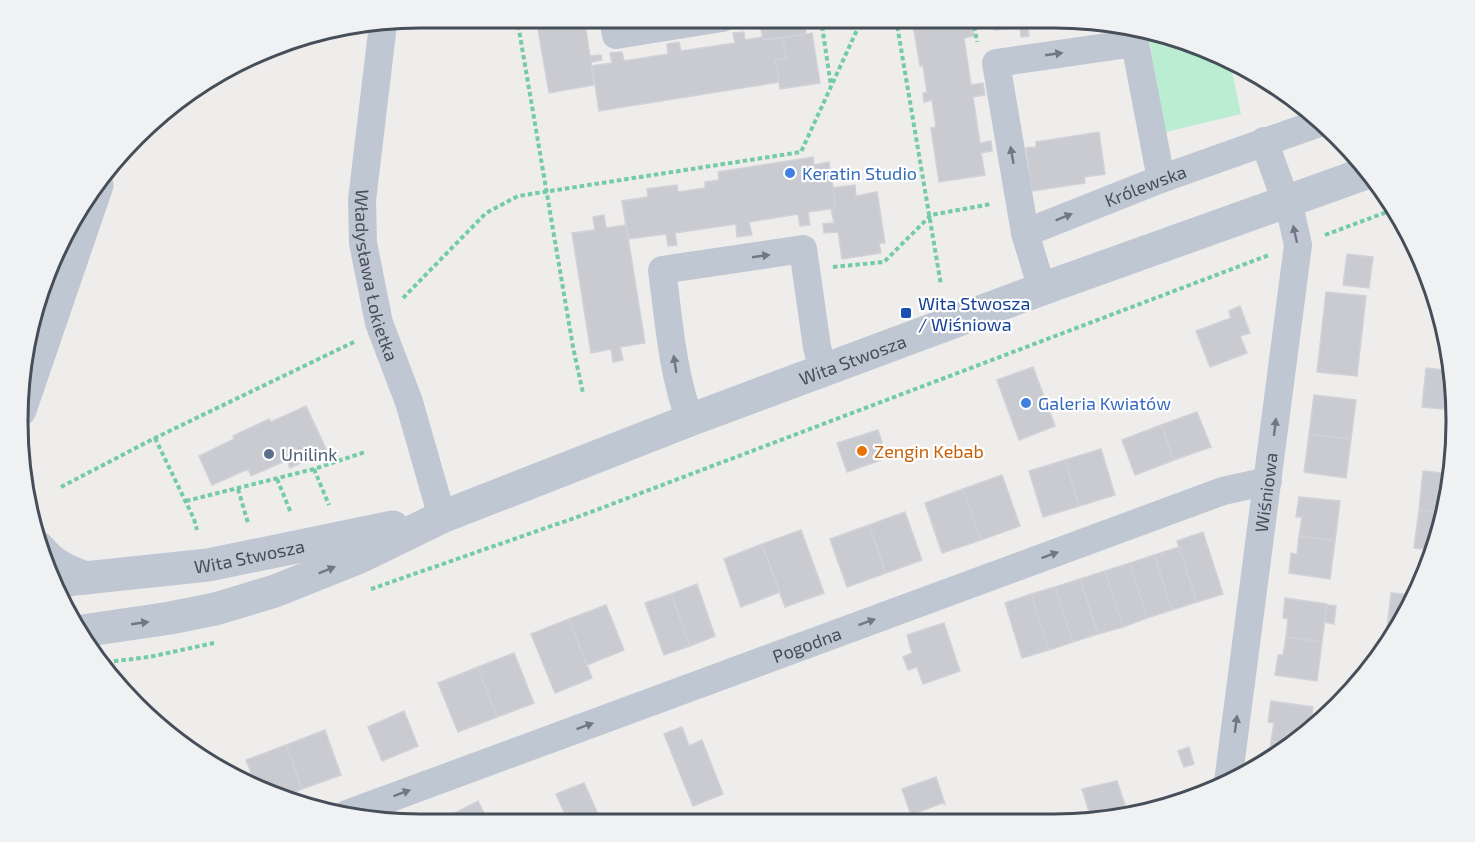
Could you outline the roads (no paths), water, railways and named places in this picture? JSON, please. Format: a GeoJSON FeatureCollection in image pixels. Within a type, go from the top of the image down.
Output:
{"type":"FeatureCollection","features":[{"type":"Feature","properties":{"kind":"street"},"geometry":{"type":"LineString","coordinates":[[615,28],[616,35],[660,28]]}},
{"type":"Feature","properties":{"kind":"street","name":"Władysława Łokietka"},"geometry":{"type":"LineString","coordinates":[[382,31],[362,200],[363,243],[380,323],[409,402],[442,517]]}},
{"type":"Feature","properties":{"kind":"street"},"geometry":{"type":"LineString","coordinates":[[1042,289],[1033,266],[1025,233],[996,63],[1135,43],[1161,179]]}},
{"type":"Feature","properties":{"kind":"street","name":"Królewska"},"geometry":{"type":"LineString","coordinates":[[1025,233],[1161,179],[1312,125]]}},
{"type":"Feature","properties":{"kind":"street","name":"Wiśniowa"},"geometry":{"type":"LineString","coordinates":[[1229,772],[1298,245],[1286,202],[1264,141]]}},
{"type":"Feature","properties":{"kind":"street","name":"Wita Stwosza"},"geometry":{"type":"LineString","coordinates":[[89,630],[182,616],[215,609],[275,591],[360,557],[442,517],[690,420],[1042,289],[1360,175]]}},
{"type":"Feature","properties":{"kind":"street"},"geometry":{"type":"LineString","coordinates":[[31,378],[86,217]]}},
{"type":"Feature","properties":{"kind":"street"},"geometry":{"type":"LineString","coordinates":[[690,420],[681,396],[675,369],[662,270],[803,249],[817,347],[823,370]]}},
{"type":"Feature","properties":{"kind":"street","name":"Pogodna"},"geometry":{"type":"LineString","coordinates":[[361,809],[1223,491],[1268,482]]}},
{"type":"Feature","properties":{"kind":"street","name":"Wita Stwosza"},"geometry":{"type":"LineString","coordinates":[[71,580],[208,565],[442,517]]}},
{"type":"Feature","properties":{"kind":"street"},"geometry":{"type":"LineString","coordinates":[[56,565],[71,580]]}},
{"type":"Feature","properties":{"kind":"place","name":"Keratin Studio"},"geometry":{"type":"Point","coordinates":[790,173]}},
{"type":"Feature","properties":{"kind":"place","name":"Wita Stwosza / Wiśniowa"},"geometry":{"type":"Point","coordinates":[906,313]}},
{"type":"Feature","properties":{"kind":"place","name":"Galeria Kwiatów"},"geometry":{"type":"Point","coordinates":[1026,403]}},
{"type":"Feature","properties":{"kind":"place","name":"Zengin Kebab"},"geometry":{"type":"Point","coordinates":[862,451]}},
{"type":"Feature","properties":{"kind":"place","name":"Unilink"},"geometry":{"type":"Point","coordinates":[269,454]}}]}
